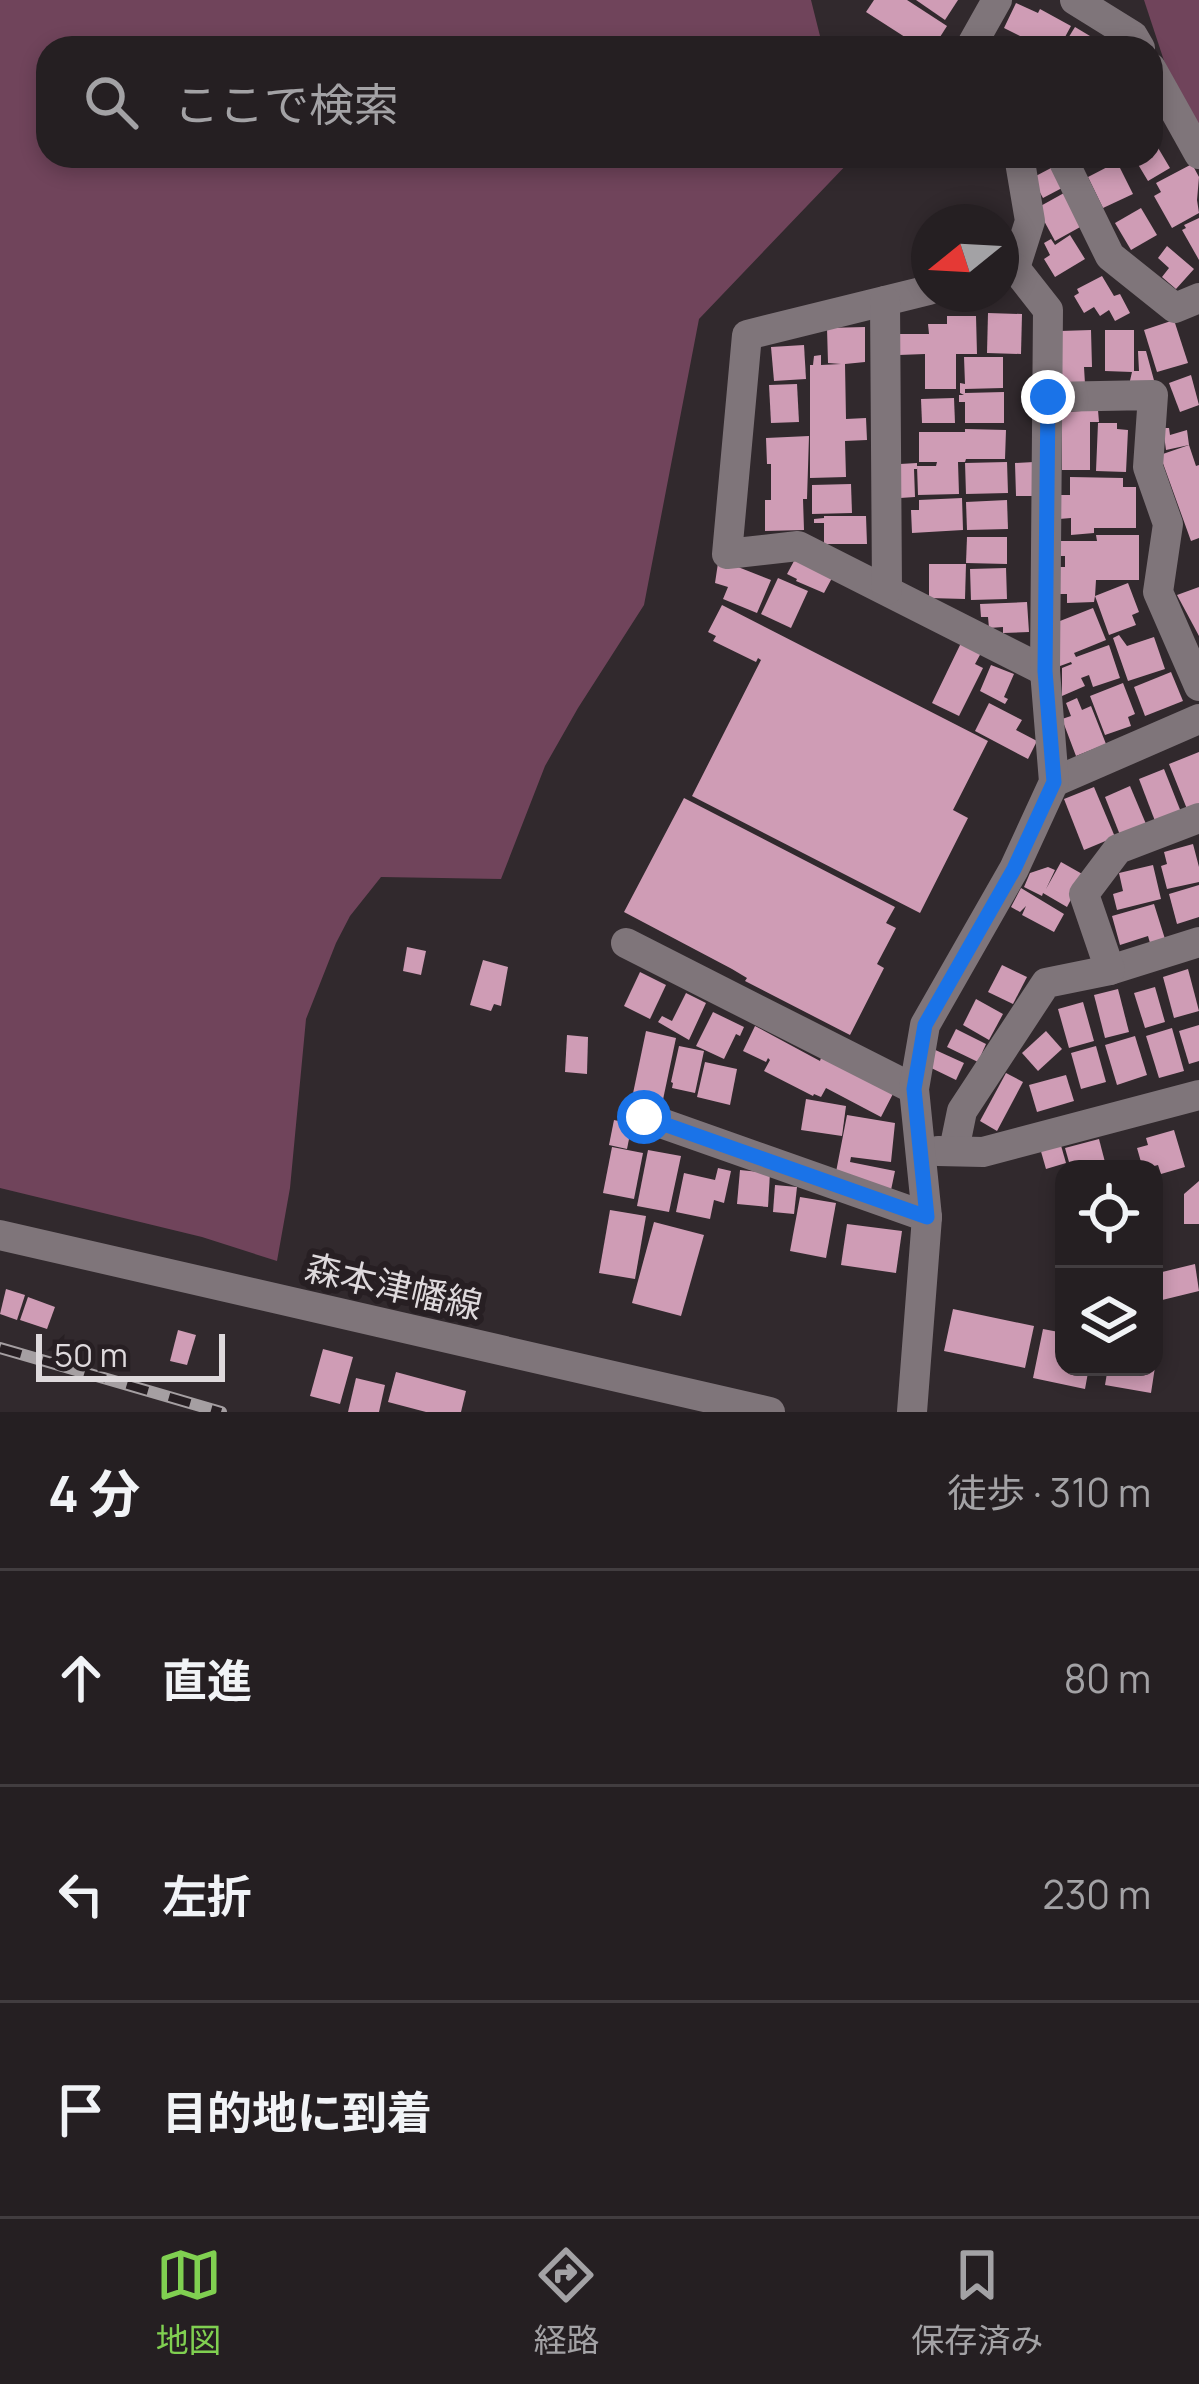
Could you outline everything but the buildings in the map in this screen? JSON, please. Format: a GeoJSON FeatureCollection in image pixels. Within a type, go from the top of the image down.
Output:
{"type":"FeatureCollection","features":[{"type":"Feature","properties":{"kind":"street"},"geometry":{"type":"LineString","coordinates":[[977,36],[997,0]]}},
{"type":"Feature","properties":{"kind":"street"},"geometry":{"type":"LineString","coordinates":[[1076,0],[1133,36]]}},
{"type":"Feature","properties":{"kind":"street"},"geometry":{"type":"LineString","coordinates":[[1163,90],[1199,154]]}},
{"type":"Feature","properties":{"kind":"street"},"geometry":{"type":"LineString","coordinates":[[1019,246],[1030,221],[1030,168]]}},
{"type":"Feature","properties":{"kind":"street"},"geometry":{"type":"LineString","coordinates":[[1067,168],[1110,256],[1175,308],[1199,298]]}},
{"type":"Feature","properties":{"kind":"street"},"geometry":{"type":"LineString","coordinates":[[912,1412],[927,1217],[914,1089],[925,1025],[1014,869],[1054,782],[1045,671],[1048,310],[1019,281]]}},
{"type":"Feature","properties":{"kind":"street"},"geometry":{"type":"LineString","coordinates":[[911,294],[747,335],[728,554],[798,546],[1045,671]]}},
{"type":"Feature","properties":{"kind":"street"},"geometry":{"type":"LineString","coordinates":[[885,301],[887,590]]}},
{"type":"Feature","properties":{"kind":"street"},"geometry":{"type":"LineString","coordinates":[[1048,397],[1153,395],[1148,467],[1168,524],[1158,592],[1199,686]]}},
{"type":"Feature","properties":{"kind":"street"},"geometry":{"type":"LineString","coordinates":[[1054,782],[1199,719]]}},
{"type":"Feature","properties":{"kind":"street"},"geometry":{"type":"LineString","coordinates":[[1110,970],[1084,894],[1118,849],[1199,818]]}},
{"type":"Feature","properties":{"kind":"street"},"geometry":{"type":"LineString","coordinates":[[954,1150],[962,1111],[1046,983],[1110,970],[1199,942]]}},
{"type":"Feature","properties":{"kind":"street"},"geometry":{"type":"LineString","coordinates":[[626,943],[914,1089]]}},
{"type":"Feature","properties":{"kind":"street"},"geometry":{"type":"LineString","coordinates":[[920,1152],[983,1152],[1199,1094]]}},
{"type":"Feature","properties":{"kind":"street"},"geometry":{"type":"LineString","coordinates":[[644,1117],[927,1217]]}},
{"type":"Feature","properties":{"kind":"street","name":"森本津幡線"},"geometry":{"type":"LineString","coordinates":[[0,1235],[770,1412]]}},
{"type":"Feature","properties":{"kind":"shaded area"},"geometry":{"type":"Polygon","coordinates":[[[0,0],[811,0],[820,36],[36,36],[36,168],[843,168],[699,319],[644,605],[545,766],[501,879],[381,877],[350,916],[336,943],[306,1019],[290,1188],[277,1261],[202,1237],[0,1188],[0,0]]]}},
{"type":"Feature","properties":{"kind":"shaded area"},"geometry":{"type":"Polygon","coordinates":[[[1144,0],[1199,0],[1199,167],[1163,58],[1163,36],[1156,36],[1144,0]]]}},
{"type":"Feature","properties":{"kind":"railway"},"geometry":{"type":"LineString","coordinates":[[0,1348],[221,1412]]}},
{"type":"Feature","properties":{"kind":"route"},"geometry":{"type":"LineString","coordinates":[[644,1117],[927,1217],[914,1089],[925,1025],[1014,869],[1054,782],[1045,671],[1048,397]]}}]}
